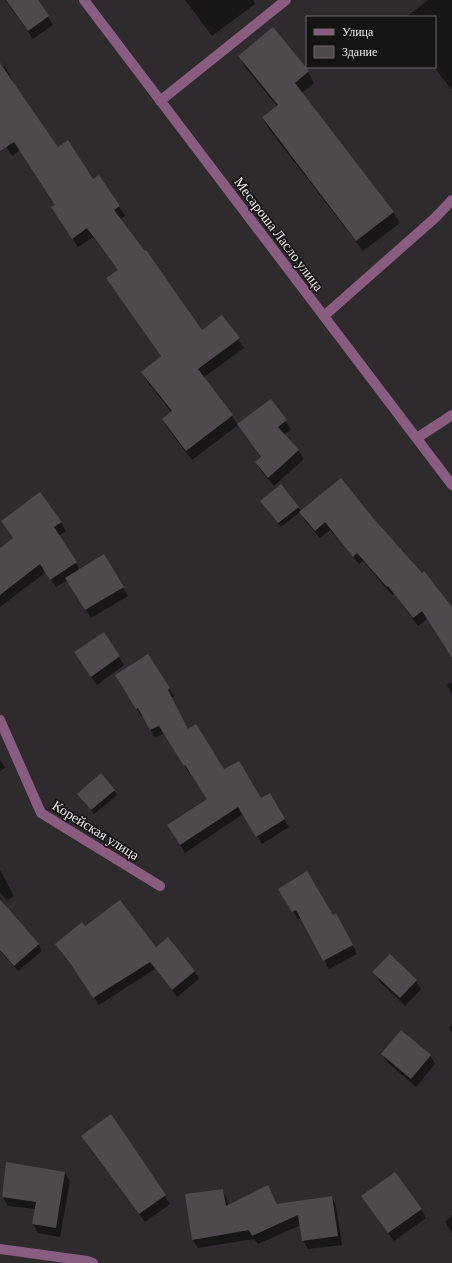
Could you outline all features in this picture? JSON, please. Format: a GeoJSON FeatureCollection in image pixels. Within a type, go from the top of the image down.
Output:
{"type":"FeatureCollection","features":[{"type":"Feature","properties":{"kind":"street","name":"Месароша Ласло улица"},"geometry":{"type":"LineString","coordinates":[[84,0],[452,485]]}},
{"type":"Feature","properties":{"kind":"street"},"geometry":{"type":"LineString","coordinates":[[160,101],[286,0]]}},
{"type":"Feature","properties":{"kind":"street"},"geometry":{"type":"LineString","coordinates":[[324,316],[436,217],[452,200]]}},
{"type":"Feature","properties":{"kind":"street"},"geometry":{"type":"LineString","coordinates":[[417,438],[452,416]]}},
{"type":"Feature","properties":{"kind":"street","name":"Корейская улица"},"geometry":{"type":"LineString","coordinates":[[0,720],[41,813],[160,886]]}},
{"type":"Feature","properties":{"kind":"street"},"geometry":{"type":"LineString","coordinates":[[0,1249],[93,1263]]}},
{"type":"Feature","properties":{"kind":"building"},"geometry":{"type":"Polygon","coordinates":[[[6,0],[38,0],[49,16],[28,31],[6,0]]]}},
{"type":"Feature","properties":{"kind":"building"},"geometry":{"type":"Polygon","coordinates":[[[273,27],[309,71],[295,83],[394,212],[356,241],[262,117],[278,105],[238,56],[273,27]]]}},
{"type":"Feature","properties":{"kind":"building"},"geometry":{"type":"Polygon","coordinates":[[[0,63],[58,147],[68,140],[93,179],[99,175],[120,206],[114,210],[145,251],[146,250],[202,330],[222,315],[240,338],[198,369],[233,415],[186,451],[162,419],[172,411],[141,372],[161,356],[106,278],[118,270],[87,228],[72,239],[51,207],[55,205],[14,142],[0,151],[0,63]]]}},
{"type":"Feature","properties":{"kind":"building"},"geometry":{"type":"Polygon","coordinates":[[[271,399],[287,420],[278,427],[299,450],[268,478],[255,462],[261,457],[237,424],[271,399]]]}},
{"type":"Feature","properties":{"kind":"building"},"geometry":{"type":"Polygon","coordinates":[[[341,478],[374,519],[422,573],[424,571],[452,607],[452,658],[422,611],[413,618],[388,586],[387,587],[357,553],[353,557],[325,522],[315,531],[299,512],[341,478]]]}},
{"type":"Feature","properties":{"kind":"building"},"geometry":{"type":"Polygon","coordinates":[[[281,484],[299,507],[278,523],[260,501],[281,484]]]}},
{"type":"Feature","properties":{"kind":"building"},"geometry":{"type":"Polygon","coordinates":[[[40,492],[62,522],[54,527],[77,562],[50,580],[40,564],[0,595],[0,548],[13,538],[1,521],[40,492]]]}},
{"type":"Feature","properties":{"kind":"building"},"geometry":{"type":"Polygon","coordinates":[[[104,554],[124,587],[85,610],[65,578],[104,554]]]}},
{"type":"Feature","properties":{"kind":"building"},"geometry":{"type":"Polygon","coordinates":[[[104,632],[120,656],[91,677],[74,652],[104,632]]]}},
{"type":"Feature","properties":{"kind":"building"},"geometry":{"type":"Polygon","coordinates":[[[148,654],[170,688],[168,690],[188,729],[196,724],[224,769],[239,761],[261,798],[270,793],[285,819],[256,837],[238,807],[180,845],[167,825],[207,799],[159,726],[150,730],[138,708],[136,709],[115,675],[148,654]]]}},
{"type":"Feature","properties":{"kind":"building"},"geometry":{"type":"Polygon","coordinates":[[[101,773],[115,790],[91,810],[77,794],[101,773]]]}},
{"type":"Feature","properties":{"kind":"building"},"geometry":{"type":"Polygon","coordinates":[[[307,871],[333,915],[336,913],[353,945],[323,961],[296,910],[292,912],[278,889],[307,871]]]}},
{"type":"Feature","properties":{"kind":"building"},"geometry":{"type":"Polygon","coordinates":[[[0,899],[39,944],[14,966],[0,950],[0,899]]]}},
{"type":"Feature","properties":{"kind":"building"},"geometry":{"type":"Polygon","coordinates":[[[120,900],[156,947],[168,937],[195,971],[172,990],[150,962],[93,998],[72,966],[55,944],[82,922],[85,926],[120,900]]]}},
{"type":"Feature","properties":{"kind":"building"},"geometry":{"type":"Polygon","coordinates":[[[390,954],[417,980],[400,998],[372,972],[390,954]]]}},
{"type":"Feature","properties":{"kind":"building"},"geometry":{"type":"Polygon","coordinates":[[[401,1030],[431,1055],[411,1079],[381,1054],[401,1030]]]}},
{"type":"Feature","properties":{"kind":"building"},"geometry":{"type":"Polygon","coordinates":[[[111,1114],[166,1195],[139,1214],[81,1136],[111,1114]]]}},
{"type":"Feature","properties":{"kind":"building"},"geometry":{"type":"Polygon","coordinates":[[[6,1162],[65,1172],[56,1228],[32,1224],[36,1202],[2,1197],[6,1162]]]}},
{"type":"Feature","properties":{"kind":"building"},"geometry":{"type":"Polygon","coordinates":[[[395,1172],[422,1209],[388,1233],[361,1196],[395,1172]]]}},
{"type":"Feature","properties":{"kind":"building"},"geometry":{"type":"Polygon","coordinates":[[[268,1185],[277,1204],[332,1196],[338,1236],[302,1241],[298,1215],[252,1236],[249,1230],[192,1240],[185,1194],[223,1189],[226,1206],[268,1185]]]}}]}
